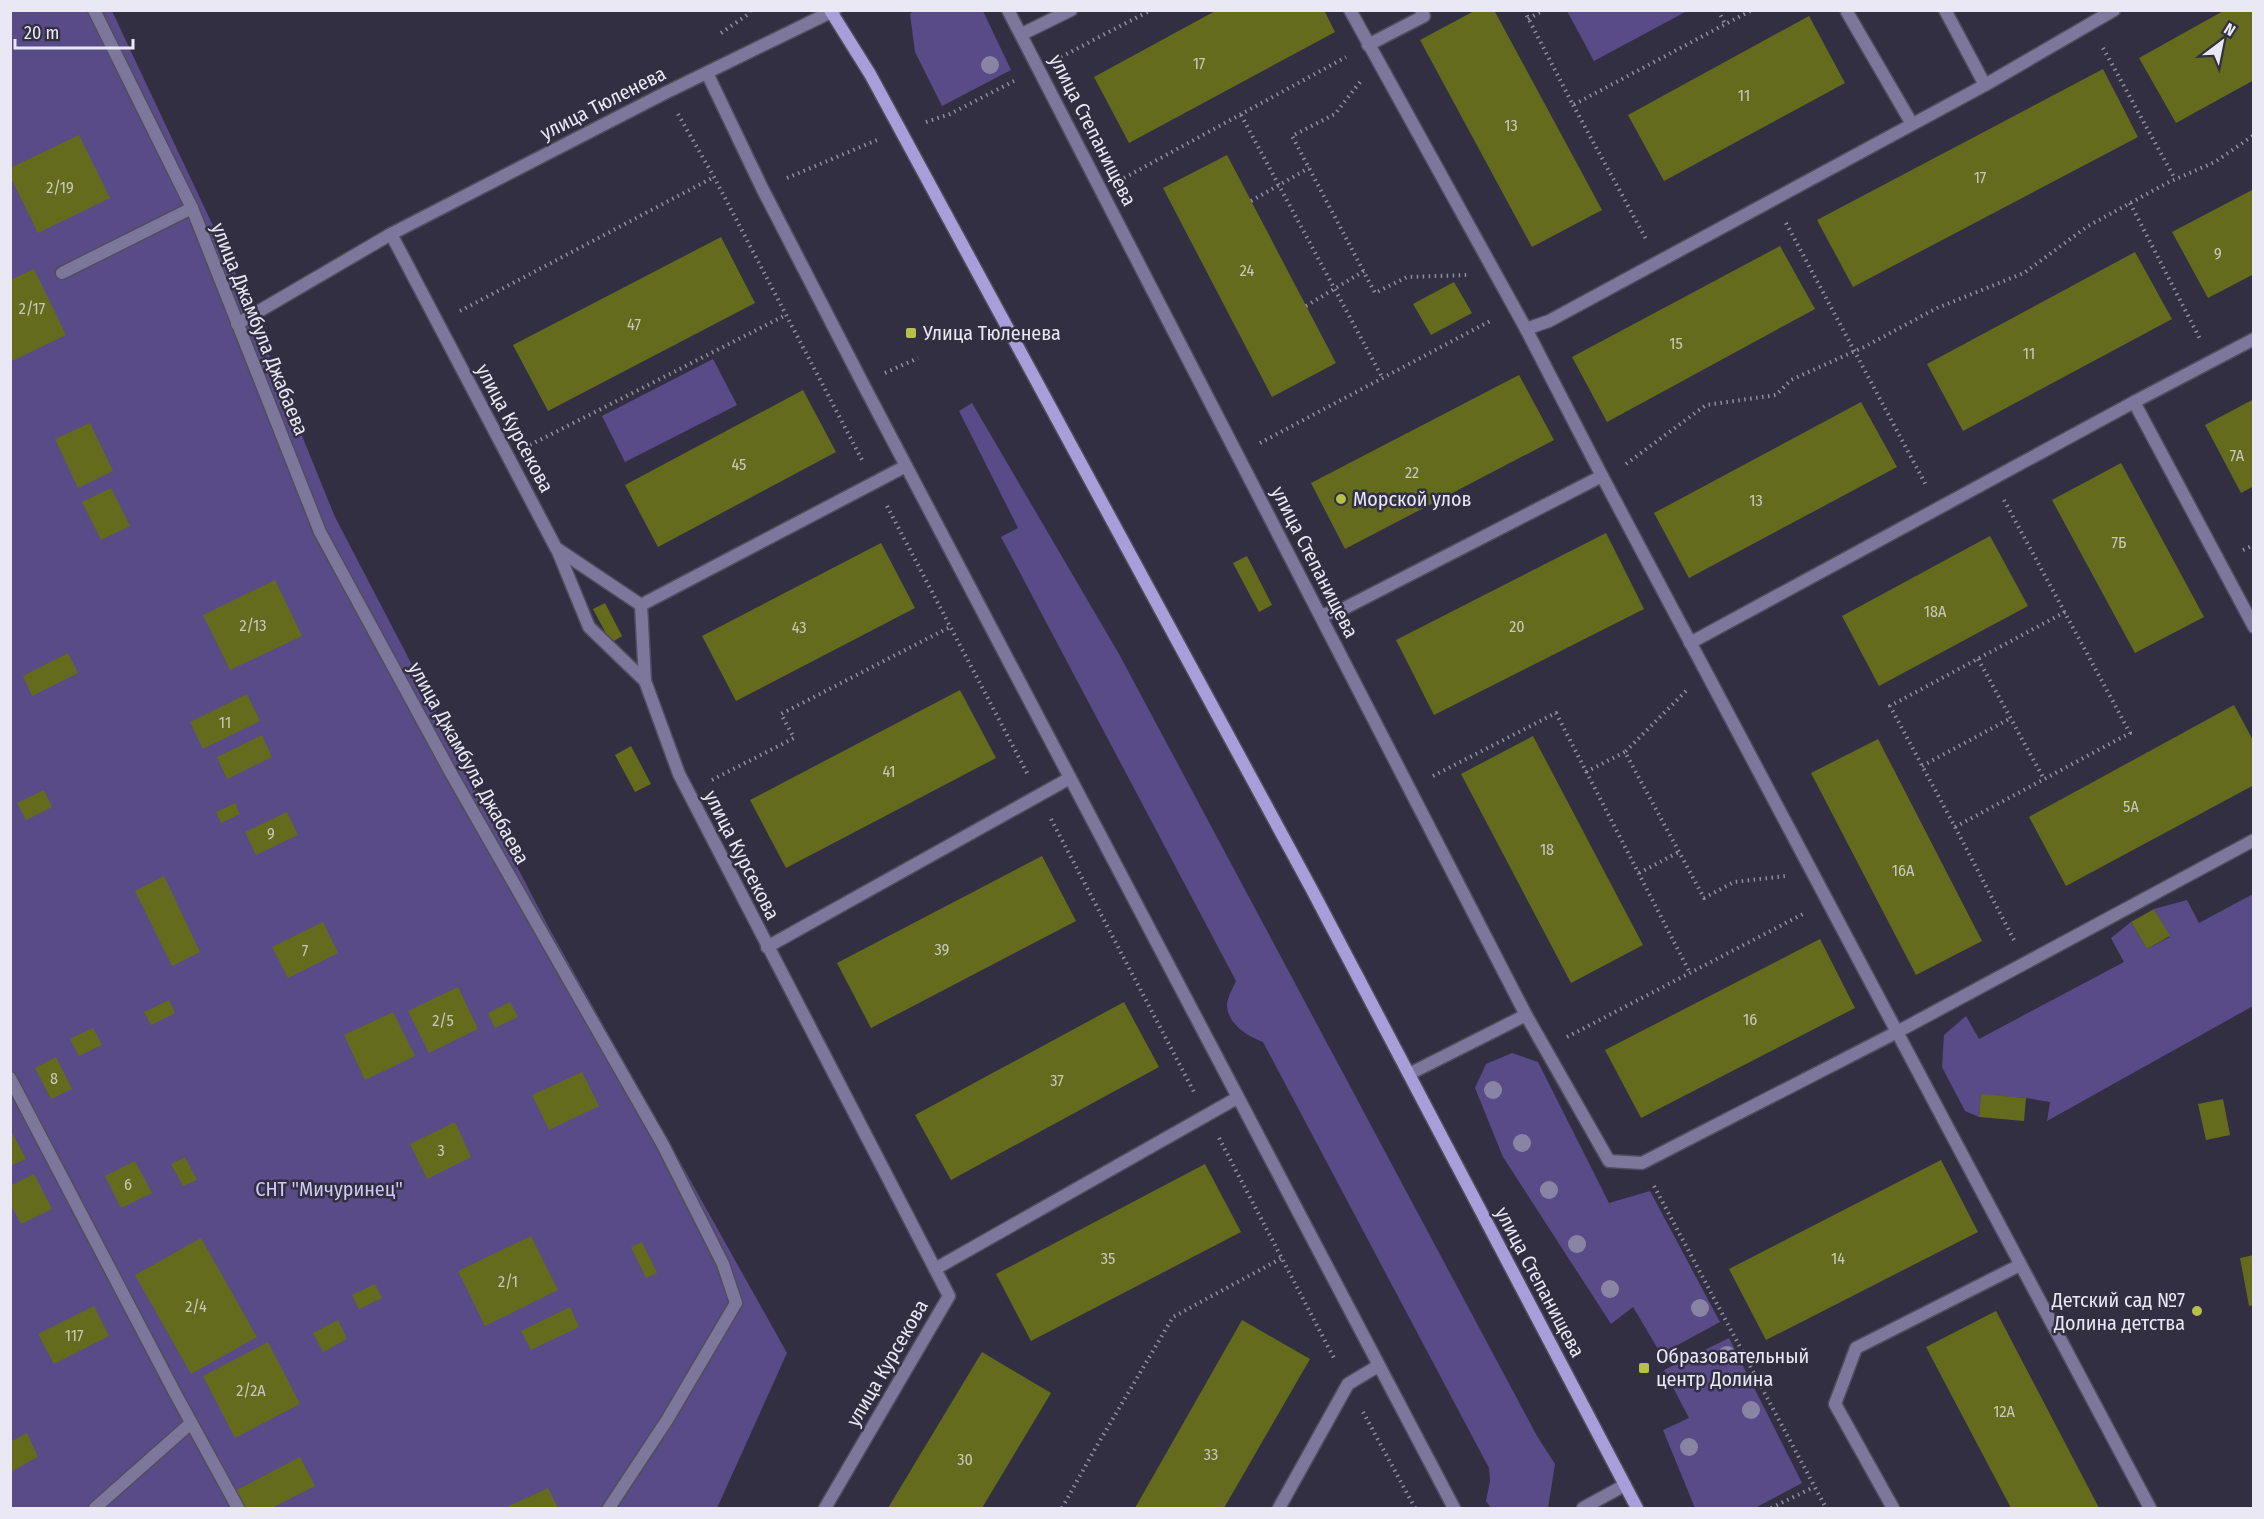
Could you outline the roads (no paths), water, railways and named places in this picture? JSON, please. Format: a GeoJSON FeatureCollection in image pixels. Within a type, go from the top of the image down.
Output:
{"type":"FeatureCollection","features":[{"type":"Feature","properties":{"kind":"street","name":"улица Джамбула Джабаева"},"geometry":{"type":"LineString","coordinates":[[94,10],[192,208],[320,532],[452,775],[663,1145],[723,1264],[736,1303],[667,1420],[609,1509]]}},
{"type":"Feature","properties":{"kind":"street","name":"улица Степанищева"},"geometry":{"type":"LineString","coordinates":[[1008,10],[1526,1015],[1609,1161],[1642,1163],[1898,1032]]}},
{"type":"Feature","properties":{"kind":"street"},"geometry":{"type":"LineString","coordinates":[[1022,34],[1071,10]]}},
{"type":"Feature","properties":{"kind":"street"},"geometry":{"type":"LineString","coordinates":[[1350,10],[1526,330],[2150,1509]]}},
{"type":"Feature","properties":{"kind":"street"},"geometry":{"type":"LineString","coordinates":[[1368,45],[1424,16],[1421,10]]}},
{"type":"Feature","properties":{"kind":"street"},"geometry":{"type":"LineString","coordinates":[[1945,10],[1985,85]]}},
{"type":"Feature","properties":{"kind":"street"},"geometry":{"type":"LineString","coordinates":[[1526,330],[1549,321],[1985,85],[2114,10]]}},
{"type":"Feature","properties":{"kind":"street","name":"улица Степанищева"},"geometry":{"type":"LineString","coordinates":[[832,11],[901,130],[1409,1074],[1637,1509]]}},
{"type":"Feature","properties":{"kind":"street","name":"улица Тюленева"},"geometry":{"type":"LineString","coordinates":[[237,324],[391,234],[832,11]]}},
{"type":"Feature","properties":{"kind":"street"},"geometry":{"type":"LineString","coordinates":[[1847,12],[1912,124]]}},
{"type":"Feature","properties":{"kind":"street"},"geometry":{"type":"LineString","coordinates":[[707,73],[762,188],[906,466],[1454,1509]]}},
{"type":"Feature","properties":{"kind":"street"},"geometry":{"type":"LineString","coordinates":[[62,273],[192,208]]}},
{"type":"Feature","properties":{"kind":"street","name":"улица Курсекова"},"geometry":{"type":"LineString","coordinates":[[391,234],[556,548],[641,605],[645,681],[679,774],[949,1296],[825,1509]]}},
{"type":"Feature","properties":{"kind":"street"},"geometry":{"type":"LineString","coordinates":[[1690,643],[2253,339]]}},
{"type":"Feature","properties":{"kind":"street"},"geometry":{"type":"LineString","coordinates":[[2133,402],[2253,627]]}},
{"type":"Feature","properties":{"kind":"street"},"geometry":{"type":"LineString","coordinates":[[641,605],[906,466]]}},
{"type":"Feature","properties":{"kind":"street"},"geometry":{"type":"LineString","coordinates":[[1321,615],[1341,610],[1603,478]]}},
{"type":"Feature","properties":{"kind":"street"},"geometry":{"type":"LineString","coordinates":[[556,548],[589,627],[645,681]]}},
{"type":"Feature","properties":{"kind":"street"},"geometry":{"type":"LineString","coordinates":[[767,947],[1070,778]]}},
{"type":"Feature","properties":{"kind":"street"},"geometry":{"type":"LineString","coordinates":[[1898,1032],[2253,840]]}},
{"type":"Feature","properties":{"kind":"street"},"geometry":{"type":"LineString","coordinates":[[1409,1074],[1526,1015]]}},
{"type":"Feature","properties":{"kind":"street"},"geometry":{"type":"LineString","coordinates":[[10,1078],[238,1509]]}},
{"type":"Feature","properties":{"kind":"street"},"geometry":{"type":"LineString","coordinates":[[935,1269],[1238,1098]]}},
{"type":"Feature","properties":{"kind":"street"},"geometry":{"type":"LineString","coordinates":[[1893,1509],[1835,1404],[1856,1348],[2020,1264]]}},
{"type":"Feature","properties":{"kind":"street"},"geometry":{"type":"LineString","coordinates":[[1279,1509],[1348,1384],[1378,1366]]}},
{"type":"Feature","properties":{"kind":"street"},"geometry":{"type":"LineString","coordinates":[[95,1509],[191,1423]]}},
{"type":"Feature","properties":{"kind":"street"},"geometry":{"type":"LineString","coordinates":[[1583,1509],[1625,1485]]}},
{"type":"Feature","properties":{"kind":"place","name":"Улица Тюленева"},"geometry":{"type":"Point","coordinates":[911,333]}},
{"type":"Feature","properties":{"kind":"place","name":"Морской улов"},"geometry":{"type":"Point","coordinates":[1341,499]}},
{"type":"Feature","properties":{"kind":"place","name":"Детский сад №7 Долина детства"},"geometry":{"type":"Point","coordinates":[2197,1311]}},
{"type":"Feature","properties":{"kind":"place","name":"Образовательный центр Долина"},"geometry":{"type":"Point","coordinates":[1644,1368]}},
{"type":"Feature","properties":{"kind":"park label","name":"СНТ \"Мичуринец\""},"geometry":{"type":"Point","coordinates":[329,1189]}}]}
